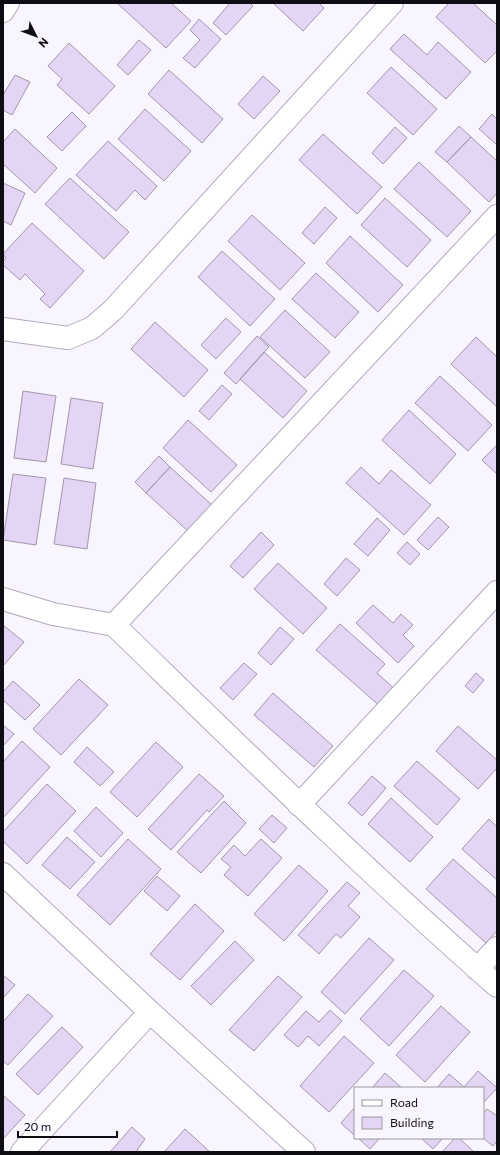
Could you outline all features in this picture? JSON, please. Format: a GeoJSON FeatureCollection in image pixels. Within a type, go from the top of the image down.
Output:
{"type":"FeatureCollection","features":[{"type":"Feature","properties":{"kind":"street"},"geometry":{"type":"LineString","coordinates":[[3,11],[8,3]]}},
{"type":"Feature","properties":{"kind":"street"},"geometry":{"type":"LineString","coordinates":[[3,329],[68,338],[92,328],[114,310],[392,3]]}},
{"type":"Feature","properties":{"kind":"street"},"geometry":{"type":"LineString","coordinates":[[114,625],[497,216]]}},
{"type":"Feature","properties":{"kind":"street"},"geometry":{"type":"LineString","coordinates":[[299,805],[497,592]]}},
{"type":"Feature","properties":{"kind":"street"},"geometry":{"type":"LineString","coordinates":[[3,599],[53,614],[114,625],[299,805],[398,898],[497,986]]}},
{"type":"Feature","properties":{"kind":"street"},"geometry":{"type":"LineString","coordinates":[[3,874],[150,1012],[304,1152]]}},
{"type":"Feature","properties":{"kind":"street"},"geometry":{"type":"LineString","coordinates":[[477,969],[497,948]]}},
{"type":"Feature","properties":{"kind":"street"},"geometry":{"type":"LineString","coordinates":[[22,1152],[150,1012]]}},
{"type":"Feature","properties":{"kind":"building"},"geometry":{"type":"Polygon","coordinates":[[[117,3],[171,3],[191,21],[166,48],[117,3]]]}},
{"type":"Feature","properties":{"kind":"building"},"geometry":{"type":"Polygon","coordinates":[[[230,3],[250,3],[253,6],[226,35],[213,23],[230,3]]]}},
{"type":"Feature","properties":{"kind":"building"},"geometry":{"type":"Polygon","coordinates":[[[273,3],[319,3],[324,8],[303,31],[273,3]]]}},
{"type":"Feature","properties":{"kind":"building"},"geometry":{"type":"Polygon","coordinates":[[[449,3],[473,3],[497,25],[497,51],[485,63],[436,17],[449,3]]]}},
{"type":"Feature","properties":{"kind":"building"},"geometry":{"type":"Polygon","coordinates":[[[199,19],[221,39],[195,68],[183,58],[200,40],[190,30],[199,19]]]}},
{"type":"Feature","properties":{"kind":"building"},"geometry":{"type":"Polygon","coordinates":[[[404,34],[427,55],[438,42],[471,72],[446,99],[390,49],[404,34]]]}},
{"type":"Feature","properties":{"kind":"building"},"geometry":{"type":"Polygon","coordinates":[[[139,40],[151,50],[128,75],[117,65],[139,40]]]}},
{"type":"Feature","properties":{"kind":"building"},"geometry":{"type":"Polygon","coordinates":[[[69,43],[115,86],[89,114],[57,85],[62,79],[48,66],[69,43]]]}},
{"type":"Feature","properties":{"kind":"building"},"geometry":{"type":"Polygon","coordinates":[[[391,67],[437,109],[413,135],[367,93],[391,67]]]}},
{"type":"Feature","properties":{"kind":"building"},"geometry":{"type":"Polygon","coordinates":[[[169,70],[223,119],[202,143],[148,94],[169,70]]]}},
{"type":"Feature","properties":{"kind":"building"},"geometry":{"type":"Polygon","coordinates":[[[15,75],[30,82],[12,115],[3,110],[3,95],[15,75]]]}},
{"type":"Feature","properties":{"kind":"building"},"geometry":{"type":"Polygon","coordinates":[[[263,76],[280,91],[254,119],[238,104],[263,76]]]}},
{"type":"Feature","properties":{"kind":"building"},"geometry":{"type":"Polygon","coordinates":[[[145,109],[191,151],[164,181],[118,139],[145,109]]]}},
{"type":"Feature","properties":{"kind":"building"},"geometry":{"type":"Polygon","coordinates":[[[72,112],[86,126],[62,151],[47,137],[72,112]]]}},
{"type":"Feature","properties":{"kind":"building"},"geometry":{"type":"Polygon","coordinates":[[[492,114],[497,119],[497,145],[479,129],[492,114]]]}},
{"type":"Feature","properties":{"kind":"building"},"geometry":{"type":"Polygon","coordinates":[[[459,126],[471,137],[447,162],[435,152],[459,126]]]}},
{"type":"Feature","properties":{"kind":"building"},"geometry":{"type":"Polygon","coordinates":[[[395,127],[407,138],[383,164],[372,153],[395,127]]]}},
{"type":"Feature","properties":{"kind":"building"},"geometry":{"type":"Polygon","coordinates":[[[15,129],[57,168],[35,193],[3,164],[3,142],[15,129]]]}},
{"type":"Feature","properties":{"kind":"building"},"geometry":{"type":"Polygon","coordinates":[[[323,134],[382,187],[357,214],[299,160],[323,134]]]}},
{"type":"Feature","properties":{"kind":"building"},"geometry":{"type":"Polygon","coordinates":[[[471,137],[497,161],[497,193],[489,202],[447,162],[471,137]]]}},
{"type":"Feature","properties":{"kind":"building"},"geometry":{"type":"Polygon","coordinates":[[[108,141],[157,186],[145,200],[135,190],[116,211],[76,175],[108,141]]]}},
{"type":"Feature","properties":{"kind":"building"},"geometry":{"type":"Polygon","coordinates":[[[419,162],[471,211],[447,237],[394,189],[419,162]]]}},
{"type":"Feature","properties":{"kind":"building"},"geometry":{"type":"Polygon","coordinates":[[[70,178],[129,232],[104,259],[45,204],[70,178]]]}},
{"type":"Feature","properties":{"kind":"building"},"geometry":{"type":"Polygon","coordinates":[[[3,183],[25,193],[11,225],[3,221],[3,183]]]}},
{"type":"Feature","properties":{"kind":"building"},"geometry":{"type":"Polygon","coordinates":[[[385,198],[431,240],[407,267],[361,225],[385,198]]]}},
{"type":"Feature","properties":{"kind":"building"},"geometry":{"type":"Polygon","coordinates":[[[325,207],[337,218],[314,244],[302,233],[325,207]]]}},
{"type":"Feature","properties":{"kind":"building"},"geometry":{"type":"Polygon","coordinates":[[[252,215],[305,263],[280,290],[228,241],[252,215]]]}},
{"type":"Feature","properties":{"kind":"building"},"geometry":{"type":"Polygon","coordinates":[[[32,223],[84,271],[50,308],[40,299],[45,294],[25,274],[20,280],[3,265],[3,261],[6,258],[3,254],[32,223]]]}},
{"type":"Feature","properties":{"kind":"building"},"geometry":{"type":"Polygon","coordinates":[[[350,236],[403,285],[378,312],[326,263],[350,236]]]}},
{"type":"Feature","properties":{"kind":"building"},"geometry":{"type":"Polygon","coordinates":[[[222,251],[275,299],[250,326],[198,277],[222,251]]]}},
{"type":"Feature","properties":{"kind":"building"},"geometry":{"type":"Polygon","coordinates":[[[316,273],[359,312],[335,338],[292,299],[316,273]]]}},
{"type":"Feature","properties":{"kind":"building"},"geometry":{"type":"Polygon","coordinates":[[[285,310],[330,352],[305,378],[260,337],[285,310]]]}},
{"type":"Feature","properties":{"kind":"building"},"geometry":{"type":"Polygon","coordinates":[[[226,318],[241,332],[216,359],[201,345],[226,318]]]}},
{"type":"Feature","properties":{"kind":"building"},"geometry":{"type":"Polygon","coordinates":[[[155,322],[208,370],[184,397],[131,349],[155,322]]]}},
{"type":"Feature","properties":{"kind":"building"},"geometry":{"type":"Polygon","coordinates":[[[257,336],[269,347],[236,384],[224,373],[257,336]]]}},
{"type":"Feature","properties":{"kind":"building"},"geometry":{"type":"Polygon","coordinates":[[[476,337],[497,357],[497,407],[451,364],[476,337]]]}},
{"type":"Feature","properties":{"kind":"building"},"geometry":{"type":"Polygon","coordinates":[[[264,352],[307,391],[283,418],[240,379],[264,352]]]}},
{"type":"Feature","properties":{"kind":"building"},"geometry":{"type":"Polygon","coordinates":[[[440,376],[492,425],[468,451],[415,403],[440,376]]]}},
{"type":"Feature","properties":{"kind":"building"},"geometry":{"type":"Polygon","coordinates":[[[222,385],[232,394],[209,420],[199,411],[222,385]]]}},
{"type":"Feature","properties":{"kind":"building"},"geometry":{"type":"Polygon","coordinates":[[[23,391],[56,396],[46,462],[14,458],[23,391]]]}},
{"type":"Feature","properties":{"kind":"building"},"geometry":{"type":"Polygon","coordinates":[[[71,398],[103,403],[93,469],[61,464],[71,398]]]}},
{"type":"Feature","properties":{"kind":"building"},"geometry":{"type":"Polygon","coordinates":[[[409,410],[456,454],[430,484],[382,440],[409,410]]]}},
{"type":"Feature","properties":{"kind":"building"},"geometry":{"type":"Polygon","coordinates":[[[188,420],[237,465],[211,492],[163,448],[188,420]]]}},
{"type":"Feature","properties":{"kind":"building"},"geometry":{"type":"Polygon","coordinates":[[[497,445],[497,474],[482,460],[497,445]]]}},
{"type":"Feature","properties":{"kind":"building"},"geometry":{"type":"Polygon","coordinates":[[[159,456],[170,467],[146,493],[135,482],[159,456]]]}},
{"type":"Feature","properties":{"kind":"building"},"geometry":{"type":"Polygon","coordinates":[[[170,467],[213,506],[189,532],[146,493],[170,467]]]}},
{"type":"Feature","properties":{"kind":"building"},"geometry":{"type":"Polygon","coordinates":[[[361,467],[379,484],[391,470],[431,505],[404,535],[346,483],[361,467]]]}},
{"type":"Feature","properties":{"kind":"building"},"geometry":{"type":"Polygon","coordinates":[[[13,474],[46,478],[36,545],[3,540],[13,474]]]}},
{"type":"Feature","properties":{"kind":"building"},"geometry":{"type":"Polygon","coordinates":[[[64,478],[96,483],[87,549],[54,544],[64,478]]]}},
{"type":"Feature","properties":{"kind":"building"},"geometry":{"type":"Polygon","coordinates":[[[438,517],[449,527],[428,550],[417,540],[438,517]]]}},
{"type":"Feature","properties":{"kind":"building"},"geometry":{"type":"Polygon","coordinates":[[[377,518],[390,530],[368,556],[354,544],[377,518]]]}},
{"type":"Feature","properties":{"kind":"building"},"geometry":{"type":"Polygon","coordinates":[[[261,532],[274,545],[243,578],[230,566],[261,532]]]}},
{"type":"Feature","properties":{"kind":"building"},"geometry":{"type":"Polygon","coordinates":[[[407,542],[420,554],[410,565],[397,553],[407,542]]]}},
{"type":"Feature","properties":{"kind":"building"},"geometry":{"type":"Polygon","coordinates":[[[346,558],[360,570],[337,596],[324,584],[346,558]]]}},
{"type":"Feature","properties":{"kind":"building"},"geometry":{"type":"Polygon","coordinates":[[[278,563],[327,608],[303,634],[254,589],[278,563]]]}},
{"type":"Feature","properties":{"kind":"building"},"geometry":{"type":"Polygon","coordinates":[[[373,605],[393,623],[401,614],[413,625],[403,635],[414,646],[398,663],[356,623],[373,605]]]}},
{"type":"Feature","properties":{"kind":"building"},"geometry":{"type":"Polygon","coordinates":[[[340,624],[385,664],[377,673],[397,691],[382,708],[316,650],[340,624]]]}},
{"type":"Feature","properties":{"kind":"building"},"geometry":{"type":"Polygon","coordinates":[[[3,625],[24,642],[3,666],[3,625]]]}},
{"type":"Feature","properties":{"kind":"building"},"geometry":{"type":"Polygon","coordinates":[[[280,627],[294,639],[271,665],[258,653],[280,627]]]}},
{"type":"Feature","properties":{"kind":"building"},"geometry":{"type":"Polygon","coordinates":[[[244,663],[257,674],[233,700],[220,688],[244,663]]]}},
{"type":"Feature","properties":{"kind":"building"},"geometry":{"type":"Polygon","coordinates":[[[476,673],[484,680],[473,693],[465,686],[476,673]]]}},
{"type":"Feature","properties":{"kind":"building"},"geometry":{"type":"Polygon","coordinates":[[[79,679],[108,705],[61,755],[33,729],[79,679]]]}},
{"type":"Feature","properties":{"kind":"building"},"geometry":{"type":"Polygon","coordinates":[[[13,681],[40,705],[25,720],[3,700],[3,692],[13,681]]]}},
{"type":"Feature","properties":{"kind":"building"},"geometry":{"type":"Polygon","coordinates":[[[273,693],[333,746],[314,767],[254,715],[273,693]]]}},
{"type":"Feature","properties":{"kind":"building"},"geometry":{"type":"Polygon","coordinates":[[[3,725],[14,734],[3,746],[3,725]]]}},
{"type":"Feature","properties":{"kind":"building"},"geometry":{"type":"Polygon","coordinates":[[[458,726],[497,760],[497,768],[478,789],[436,751],[458,726]]]}},
{"type":"Feature","properties":{"kind":"building"},"geometry":{"type":"Polygon","coordinates":[[[22,741],[50,767],[3,818],[3,762],[22,741]]]}},
{"type":"Feature","properties":{"kind":"building"},"geometry":{"type":"Polygon","coordinates":[[[156,742],[183,767],[137,817],[110,792],[156,742]]]}},
{"type":"Feature","properties":{"kind":"building"},"geometry":{"type":"Polygon","coordinates":[[[87,747],[114,772],[100,786],[74,762],[87,747]]]}},
{"type":"Feature","properties":{"kind":"building"},"geometry":{"type":"Polygon","coordinates":[[[417,761],[460,799],[437,825],[394,786],[417,761]]]}},
{"type":"Feature","properties":{"kind":"building"},"geometry":{"type":"Polygon","coordinates":[[[199,774],[224,796],[209,812],[207,810],[171,850],[148,829],[199,774]]]}},
{"type":"Feature","properties":{"kind":"building"},"geometry":{"type":"Polygon","coordinates":[[[372,776],[386,788],[362,816],[348,803],[372,776]]]}},
{"type":"Feature","properties":{"kind":"building"},"geometry":{"type":"Polygon","coordinates":[[[47,784],[76,811],[27,864],[3,841],[3,832],[47,784]]]}},
{"type":"Feature","properties":{"kind":"building"},"geometry":{"type":"Polygon","coordinates":[[[391,798],[433,837],[410,862],[368,824],[391,798]]]}},
{"type":"Feature","properties":{"kind":"building"},"geometry":{"type":"Polygon","coordinates":[[[224,801],[246,823],[201,873],[177,852],[224,801]]]}},
{"type":"Feature","properties":{"kind":"building"},"geometry":{"type":"Polygon","coordinates":[[[96,807],[123,833],[101,857],[74,831],[96,807]]]}},
{"type":"Feature","properties":{"kind":"building"},"geometry":{"type":"Polygon","coordinates":[[[272,815],[287,828],[274,843],[259,829],[272,815]]]}},
{"type":"Feature","properties":{"kind":"building"},"geometry":{"type":"Polygon","coordinates":[[[489,819],[497,827],[497,880],[462,849],[489,819]]]}},
{"type":"Feature","properties":{"kind":"building"},"geometry":{"type":"Polygon","coordinates":[[[67,837],[95,862],[70,889],[42,865],[67,837]]]}},
{"type":"Feature","properties":{"kind":"building"},"geometry":{"type":"Polygon","coordinates":[[[128,839],[161,869],[110,925],[77,895],[128,839]]]}},
{"type":"Feature","properties":{"kind":"building"},"geometry":{"type":"Polygon","coordinates":[[[261,839],[282,858],[248,896],[224,875],[231,867],[221,859],[234,845],[245,856],[261,839]]]}},
{"type":"Feature","properties":{"kind":"building"},"geometry":{"type":"Polygon","coordinates":[[[453,859],[497,898],[497,931],[486,943],[426,889],[453,859]]]}},
{"type":"Feature","properties":{"kind":"building"},"geometry":{"type":"Polygon","coordinates":[[[299,865],[328,891],[284,941],[254,914],[299,865]]]}},
{"type":"Feature","properties":{"kind":"building"},"geometry":{"type":"Polygon","coordinates":[[[157,876],[180,896],[167,911],[144,891],[157,876]]]}},
{"type":"Feature","properties":{"kind":"building"},"geometry":{"type":"Polygon","coordinates":[[[347,882],[360,893],[348,906],[360,917],[341,938],[336,934],[319,954],[298,935],[347,882]]]}},
{"type":"Feature","properties":{"kind":"building"},"geometry":{"type":"Polygon","coordinates":[[[195,904],[224,931],[180,980],[150,954],[195,904]]]}},
{"type":"Feature","properties":{"kind":"building"},"geometry":{"type":"Polygon","coordinates":[[[369,938],[394,960],[345,1014],[321,992],[369,938]]]}},
{"type":"Feature","properties":{"kind":"building"},"geometry":{"type":"Polygon","coordinates":[[[235,941],[254,960],[211,1005],[191,986],[235,941]]]}},
{"type":"Feature","properties":{"kind":"building"},"geometry":{"type":"Polygon","coordinates":[[[404,970],[434,996],[389,1046],[360,1019],[404,970]]]}},
{"type":"Feature","properties":{"kind":"building"},"geometry":{"type":"Polygon","coordinates":[[[3,975],[15,985],[3,998],[3,975]]]}},
{"type":"Feature","properties":{"kind":"building"},"geometry":{"type":"Polygon","coordinates":[[[278,976],[302,997],[254,1051],[229,1030],[278,976]]]}},
{"type":"Feature","properties":{"kind":"building"},"geometry":{"type":"Polygon","coordinates":[[[28,994],[53,1016],[8,1065],[3,1061],[3,1022],[28,994]]]}},
{"type":"Feature","properties":{"kind":"building"},"geometry":{"type":"Polygon","coordinates":[[[441,1006],[470,1032],[425,1082],[396,1055],[441,1006]]]}},
{"type":"Feature","properties":{"kind":"building"},"geometry":{"type":"Polygon","coordinates":[[[330,1010],[342,1021],[319,1046],[308,1036],[298,1047],[284,1035],[306,1011],[319,1022],[330,1010]]]}},
{"type":"Feature","properties":{"kind":"building"},"geometry":{"type":"Polygon","coordinates":[[[62,1027],[83,1047],[38,1095],[16,1074],[62,1027]]]}},
{"type":"Feature","properties":{"kind":"building"},"geometry":{"type":"Polygon","coordinates":[[[344,1036],[374,1063],[329,1112],[300,1086],[344,1036]]]}},
{"type":"Feature","properties":{"kind":"building"},"geometry":{"type":"Polygon","coordinates":[[[478,1071],[497,1088],[484,1102],[484,1087],[464,1087],[478,1071]]]}},
{"type":"Feature","properties":{"kind":"building"},"geometry":{"type":"Polygon","coordinates":[[[385,1073],[401,1087],[373,1087],[385,1073]]]}},
{"type":"Feature","properties":{"kind":"building"},"geometry":{"type":"Polygon","coordinates":[[[449,1074],[464,1087],[438,1087],[449,1074]]]}},
{"type":"Feature","properties":{"kind":"building"},"geometry":{"type":"Polygon","coordinates":[[[3,1095],[25,1115],[3,1139],[3,1095]]]}},
{"type":"Feature","properties":{"kind":"building"},"geometry":{"type":"Polygon","coordinates":[[[354,1108],[354,1135],[341,1123],[354,1108]]]}},
{"type":"Feature","properties":{"kind":"building"},"geometry":{"type":"Polygon","coordinates":[[[487,1109],[497,1116],[497,1141],[493,1146],[484,1139],[484,1113],[487,1109]]]}},
{"type":"Feature","properties":{"kind":"building"},"geometry":{"type":"Polygon","coordinates":[[[132,1127],[145,1139],[137,1150],[139,1152],[110,1152],[132,1127]]]}},
{"type":"Feature","properties":{"kind":"building"},"geometry":{"type":"Polygon","coordinates":[[[185,1129],[210,1152],[164,1152],[185,1129]]]}},
{"type":"Feature","properties":{"kind":"building"},"geometry":{"type":"Polygon","coordinates":[[[359,1139],[379,1139],[370,1149],[359,1139]]]}},
{"type":"Feature","properties":{"kind":"building"},"geometry":{"type":"Polygon","coordinates":[[[422,1139],[442,1139],[433,1149],[422,1139]]]}},
{"type":"Feature","properties":{"kind":"building"},"geometry":{"type":"Polygon","coordinates":[[[454,1139],[460,1139],[474,1152],[442,1152],[454,1139]]]}}]}
